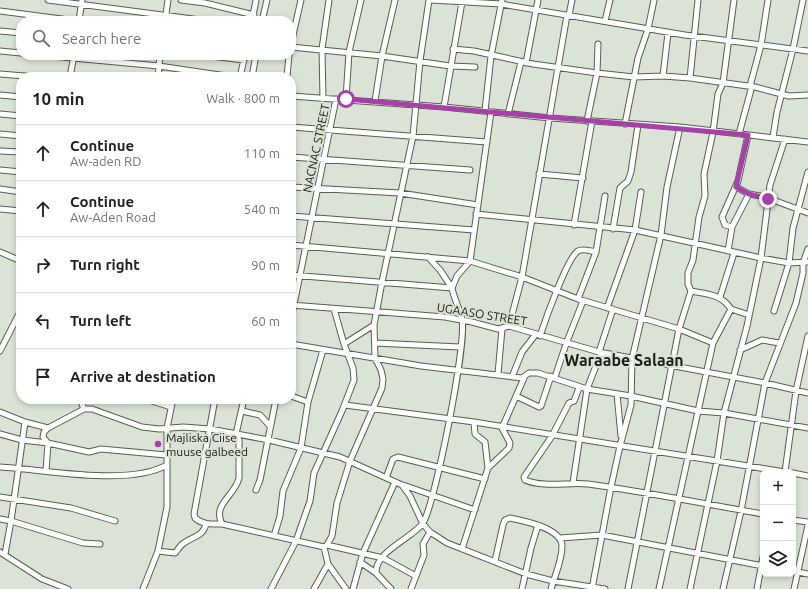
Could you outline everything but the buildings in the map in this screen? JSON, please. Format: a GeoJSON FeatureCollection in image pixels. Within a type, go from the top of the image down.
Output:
{"type":"FeatureCollection","features":[{"type":"Feature","properties":{"kind":"street"},"geometry":{"type":"LineString","coordinates":[[48,0],[81,2],[173,16]]}},
{"type":"Feature","properties":{"kind":"street"},"geometry":{"type":"LineString","coordinates":[[166,15],[168,0]]}},
{"type":"Feature","properties":{"kind":"street"},"geometry":{"type":"LineString","coordinates":[[180,0],[205,3],[254,15],[256,0]]}},
{"type":"Feature","properties":{"kind":"street"},"geometry":{"type":"LineString","coordinates":[[263,16],[267,0]]}},
{"type":"Feature","properties":{"kind":"street"},"geometry":{"type":"LineString","coordinates":[[296,22],[301,0]]}},
{"type":"Feature","properties":{"kind":"street"},"geometry":{"type":"LineString","coordinates":[[323,98],[322,49],[329,0]]}},
{"type":"Feature","properties":{"kind":"street"},"geometry":{"type":"LineString","coordinates":[[346,99],[349,52],[360,0]]}},
{"type":"Feature","properties":{"kind":"street"},"geometry":{"type":"LineString","coordinates":[[375,101],[382,56],[395,0]]}},
{"type":"Feature","properties":{"kind":"street"},"geometry":{"type":"LineString","coordinates":[[346,589],[328,564],[325,546],[332,536],[337,503],[350,461],[382,388],[383,379],[381,370],[375,358],[374,325],[400,193],[413,136],[420,61],[430,0],[501,2],[668,33],[808,50]]}},
{"type":"Feature","properties":{"kind":"street"},"geometry":{"type":"LineString","coordinates":[[508,114],[523,62],[538,0]]}},
{"type":"Feature","properties":{"kind":"street"},"geometry":{"type":"LineString","coordinates":[[509,326],[522,277],[550,118],[557,68],[572,0]]}},
{"type":"Feature","properties":{"kind":"street"},"geometry":{"type":"LineString","coordinates":[[606,21],[610,0]]}},
{"type":"Feature","properties":{"kind":"street"},"geometry":{"type":"LineString","coordinates":[[625,124],[634,77],[648,29],[654,0]]}},
{"type":"Feature","properties":{"kind":"street"},"geometry":{"type":"LineString","coordinates":[[690,78],[693,36],[698,0]]}},
{"type":"Feature","properties":{"kind":"street"},"geometry":{"type":"LineString","coordinates":[[628,589],[673,366],[679,329],[691,291],[688,284],[688,273],[696,242],[699,217],[705,196],[704,174],[713,132],[718,94],[723,83],[734,0]]}},
{"type":"Feature","properties":{"kind":"street"},"geometry":{"type":"LineString","coordinates":[[739,134],[761,45],[768,0]]}},
{"type":"Feature","properties":{"kind":"street"},"geometry":{"type":"LineString","coordinates":[[773,138],[781,94],[793,49],[803,0]]}},
{"type":"Feature","properties":{"kind":"street"},"geometry":{"type":"LineString","coordinates":[[444,107],[453,49],[465,1]]}},
{"type":"Feature","properties":{"kind":"street"},"geometry":{"type":"LineString","coordinates":[[79,16],[81,2]]}},
{"type":"Feature","properties":{"kind":"street"},"geometry":{"type":"LineString","coordinates":[[485,112],[501,2]]}},
{"type":"Feature","properties":{"kind":"street"},"geometry":{"type":"LineString","coordinates":[[0,11],[39,16]]}},
{"type":"Feature","properties":{"kind":"street"},"geometry":{"type":"LineString","coordinates":[[0,31],[16,33]]}},
{"type":"Feature","properties":{"kind":"street"},"geometry":{"type":"LineString","coordinates":[[663,76],[668,33]]}},
{"type":"Feature","properties":{"kind":"street"},"geometry":{"type":"LineString","coordinates":[[574,225],[583,178],[589,121],[597,73],[598,44]]}},
{"type":"Feature","properties":{"kind":"street"},"geometry":{"type":"LineString","coordinates":[[296,46],[450,66],[474,67]]}},
{"type":"Feature","properties":{"kind":"street"},"geometry":{"type":"LineString","coordinates":[[453,49],[474,51],[492,56],[557,68],[634,77],[663,76],[690,78],[751,86],[794,96],[808,95]]}},
{"type":"Feature","properties":{"kind":"street"},"geometry":{"type":"LineString","coordinates":[[0,51],[16,53]]}},
{"type":"Feature","properties":{"kind":"street"},"geometry":{"type":"LineString","coordinates":[[71,72],[73,60]]}},
{"type":"Feature","properties":{"kind":"street"},"geometry":{"type":"LineString","coordinates":[[102,60],[199,72]]}},
{"type":"Feature","properties":{"kind":"street"},"geometry":{"type":"LineString","coordinates":[[158,72],[160,60]]}},
{"type":"Feature","properties":{"kind":"street"},"geometry":{"type":"LineString","coordinates":[[241,72],[244,60]]}},
{"type":"Feature","properties":{"kind":"street"},"geometry":{"type":"LineString","coordinates":[[253,72],[255,60]]}},
{"type":"Feature","properties":{"kind":"street"},"geometry":{"type":"LineString","coordinates":[[288,72],[289,60]]}},
{"type":"Feature","properties":{"kind":"street"},"geometry":{"type":"LineString","coordinates":[[0,74],[16,75]]}},
{"type":"Feature","properties":{"kind":"street"},"geometry":{"type":"LineString","coordinates":[[0,95],[16,97]]}},
{"type":"Feature","properties":{"kind":"street"},"geometry":{"type":"LineString","coordinates":[[296,96],[415,104],[550,118],[680,127],[808,142]]}},
{"type":"Feature","properties":{"kind":"street","name":"NACNAC STREET"},"geometry":{"type":"LineString","coordinates":[[296,288],[336,99]]}},
{"type":"Feature","properties":{"kind":"street"},"geometry":{"type":"LineString","coordinates":[[452,288],[457,276],[470,261],[491,112]]}},
{"type":"Feature","properties":{"kind":"street"},"geometry":{"type":"LineString","coordinates":[[0,114],[16,116]]}},
{"type":"Feature","properties":{"kind":"street"},"geometry":{"type":"LineString","coordinates":[[613,229],[620,188],[628,181],[631,172],[638,125]]}},
{"type":"Feature","properties":{"kind":"street"},"geometry":{"type":"LineString","coordinates":[[296,127],[487,142]]}},
{"type":"Feature","properties":{"kind":"street"},"geometry":{"type":"LineString","coordinates":[[593,588],[611,487],[622,438],[630,414],[632,359],[661,234],[667,187],[680,127]]}},
{"type":"Feature","properties":{"kind":"street"},"geometry":{"type":"LineString","coordinates":[[0,134],[16,136]]}},
{"type":"Feature","properties":{"kind":"street"},"geometry":{"type":"LineString","coordinates":[[732,227],[725,225],[722,217],[736,187],[748,135]]}},
{"type":"Feature","properties":{"kind":"street"},"geometry":{"type":"LineString","coordinates":[[690,589],[717,462],[724,413],[749,315],[761,258],[770,185],[785,139]]}},
{"type":"Feature","properties":{"kind":"street"},"geometry":{"type":"LineString","coordinates":[[0,151],[16,152]]}},
{"type":"Feature","properties":{"kind":"street"},"geometry":{"type":"LineString","coordinates":[[296,157],[470,170]]}},
{"type":"Feature","properties":{"kind":"street"},"geometry":{"type":"LineString","coordinates":[[0,170],[16,172]]}},
{"type":"Feature","properties":{"kind":"street"},"geometry":{"type":"LineString","coordinates":[[774,311],[789,263],[792,228],[808,172]]}},
{"type":"Feature","properties":{"kind":"street"},"geometry":{"type":"LineString","coordinates":[[539,174],[583,178]]}},
{"type":"Feature","properties":{"kind":"street"},"geometry":{"type":"LineString","coordinates":[[296,187],[400,193],[478,205]]}},
{"type":"Feature","properties":{"kind":"street"},"geometry":{"type":"LineString","coordinates":[[736,187],[749,194],[808,213]]}},
{"type":"Feature","properties":{"kind":"street"},"geometry":{"type":"LineString","coordinates":[[0,189],[16,191]]}},
{"type":"Feature","properties":{"kind":"street"},"geometry":{"type":"LineString","coordinates":[[607,308],[635,230],[641,192]]}},
{"type":"Feature","properties":{"kind":"street"},"geometry":{"type":"LineString","coordinates":[[728,251],[732,227],[749,194]]}},
{"type":"Feature","properties":{"kind":"street"},"geometry":{"type":"LineString","coordinates":[[516,396],[538,407],[541,406],[566,344],[596,252],[604,196]]}},
{"type":"Feature","properties":{"kind":"street"},"geometry":{"type":"LineString","coordinates":[[0,209],[16,211]]}},
{"type":"Feature","properties":{"kind":"street"},"geometry":{"type":"LineString","coordinates":[[476,214],[661,234],[734,253],[805,265]]}},
{"type":"Feature","properties":{"kind":"street"},"geometry":{"type":"LineString","coordinates":[[296,216],[474,230]]}},
{"type":"Feature","properties":{"kind":"street"},"geometry":{"type":"LineString","coordinates":[[296,245],[470,261],[522,277],[580,300],[679,329],[713,343]]}},
{"type":"Feature","properties":{"kind":"street"},"geometry":{"type":"LineString","coordinates":[[512,377],[522,352],[538,335],[556,291],[574,255],[578,250],[583,249],[596,252]]}},
{"type":"Feature","properties":{"kind":"street"},"geometry":{"type":"LineString","coordinates":[[723,589],[750,467],[757,419],[765,383],[779,343],[796,303],[808,249]]}},
{"type":"Feature","properties":{"kind":"street"},"geometry":{"type":"LineString","coordinates":[[0,252],[16,259]]}},
{"type":"Feature","properties":{"kind":"street"},"geometry":{"type":"LineString","coordinates":[[720,297],[734,253]]}},
{"type":"Feature","properties":{"kind":"street"},"geometry":{"type":"LineString","coordinates":[[376,573],[377,565],[392,548],[422,524],[433,495],[458,371],[463,320],[452,288],[440,270],[428,257]]}},
{"type":"Feature","properties":{"kind":"street"},"geometry":{"type":"LineString","coordinates":[[299,275],[382,282],[398,285],[452,288]]}},
{"type":"Feature","properties":{"kind":"street"},"geometry":{"type":"LineString","coordinates":[[691,291],[720,297],[731,309],[749,315]]}},
{"type":"Feature","properties":{"kind":"street","name":"UGAASO STREET"},"geometry":{"type":"LineString","coordinates":[[296,305],[463,320],[494,329],[502,329],[509,326],[566,344],[600,352],[765,383],[808,393]]}},
{"type":"Feature","properties":{"kind":"street"},"geometry":{"type":"LineString","coordinates":[[271,589],[296,541],[310,501],[314,472],[321,454],[345,405],[354,380],[353,368],[344,344],[334,309]]}},
{"type":"Feature","properties":{"kind":"street"},"geometry":{"type":"LineString","coordinates":[[573,483],[587,389],[613,309]]}},
{"type":"Feature","properties":{"kind":"street"},"geometry":{"type":"LineString","coordinates":[[660,589],[713,343],[731,309]]}},
{"type":"Feature","properties":{"kind":"street"},"geometry":{"type":"LineString","coordinates":[[0,351],[16,320]]}},
{"type":"Feature","properties":{"kind":"street"},"geometry":{"type":"LineString","coordinates":[[344,344],[374,325]]}},
{"type":"Feature","properties":{"kind":"street"},"geometry":{"type":"LineString","coordinates":[[498,374],[502,329]]}},
{"type":"Feature","properties":{"kind":"street"},"geometry":{"type":"LineString","coordinates":[[785,469],[796,391],[808,336]]}},
{"type":"Feature","properties":{"kind":"street"},"geometry":{"type":"LineString","coordinates":[[740,350],[762,340],[779,343]]}},
{"type":"Feature","properties":{"kind":"street"},"geometry":{"type":"LineString","coordinates":[[375,343],[460,347]]}},
{"type":"Feature","properties":{"kind":"street"},"geometry":{"type":"LineString","coordinates":[[296,345],[458,371],[498,374],[524,378]]}},
{"type":"Feature","properties":{"kind":"street"},"geometry":{"type":"LineString","coordinates":[[274,536],[280,516],[283,491],[301,448],[308,402],[323,350]]}},
{"type":"Feature","properties":{"kind":"street"},"geometry":{"type":"LineString","coordinates":[[502,428],[524,378],[529,373],[533,372],[553,377],[579,388],[631,396],[698,411],[724,413],[808,428]]}},
{"type":"Feature","properties":{"kind":"street"},"geometry":{"type":"LineString","coordinates":[[579,388],[575,399],[569,404],[552,436],[524,477],[525,480],[539,483],[573,483],[611,487],[760,514]]}},
{"type":"Feature","properties":{"kind":"street"},"geometry":{"type":"LineString","coordinates":[[617,394],[622,438]]}},
{"type":"Feature","properties":{"kind":"street"},"geometry":{"type":"LineString","coordinates":[[296,398],[308,402]]}},
{"type":"Feature","properties":{"kind":"street"},"geometry":{"type":"LineString","coordinates":[[82,404],[84,410]]}},
{"type":"Feature","properties":{"kind":"street"},"geometry":{"type":"LineString","coordinates":[[162,404],[171,407]]}},
{"type":"Feature","properties":{"kind":"street"},"geometry":{"type":"LineString","coordinates":[[143,589],[158,551],[168,498],[166,465],[167,428],[172,404]]}},
{"type":"Feature","properties":{"kind":"street"},"geometry":{"type":"LineString","coordinates":[[214,404],[194,514],[195,518],[206,524],[222,524],[296,541],[383,558],[416,576]]}},
{"type":"Feature","properties":{"kind":"street"},"geometry":{"type":"LineString","coordinates":[[222,524],[219,517],[219,511],[238,483],[239,478],[239,440],[236,434],[243,404]]}},
{"type":"Feature","properties":{"kind":"street"},"geometry":{"type":"LineString","coordinates":[[256,490],[260,480],[269,440],[270,426],[275,404]]}},
{"type":"Feature","properties":{"kind":"street"},"geometry":{"type":"LineString","coordinates":[[345,405],[474,422],[502,428],[764,469]]}},
{"type":"Feature","properties":{"kind":"street"},"geometry":{"type":"LineString","coordinates":[[0,406],[2,413],[25,422],[48,428]]}},
{"type":"Feature","properties":{"kind":"street"},"geometry":{"type":"LineString","coordinates":[[46,471],[48,443],[43,437],[44,432],[48,428],[84,410],[92,409],[142,427],[210,429],[269,440],[321,454],[340,457],[402,485],[475,510]]}},
{"type":"Feature","properties":{"kind":"street"},"geometry":{"type":"LineString","coordinates":[[242,411],[260,415],[270,426]]}},
{"type":"Feature","properties":{"kind":"street"},"geometry":{"type":"LineString","coordinates":[[25,422],[15,499],[3,553],[42,579],[68,589]]}},
{"type":"Feature","properties":{"kind":"street"},"geometry":{"type":"LineString","coordinates":[[462,549],[488,468],[485,442],[475,434],[474,422]]}},
{"type":"Feature","properties":{"kind":"street"},"geometry":{"type":"LineString","coordinates":[[488,468],[509,448],[510,443],[502,428]]}},
{"type":"Feature","properties":{"kind":"street"},"geometry":{"type":"LineString","coordinates":[[0,434],[22,440],[48,443],[89,452],[101,449],[166,455]]}},
{"type":"Feature","properties":{"kind":"street"},"geometry":{"type":"LineString","coordinates":[[386,478],[393,459],[398,457],[439,466],[485,480]]}},
{"type":"Feature","properties":{"kind":"street"},"geometry":{"type":"LineString","coordinates":[[0,467],[19,467],[101,476],[139,475],[166,465]]}},
{"type":"Feature","properties":{"kind":"street"},"geometry":{"type":"LineString","coordinates":[[796,474],[808,476]]}},
{"type":"Feature","properties":{"kind":"street"},"geometry":{"type":"LineString","coordinates":[[353,589],[363,553],[395,482]]}},
{"type":"Feature","properties":{"kind":"street"},"geometry":{"type":"LineString","coordinates":[[402,485],[410,496],[422,524],[430,532],[447,543],[526,574],[581,587],[605,589]]}},
{"type":"Feature","properties":{"kind":"street"},"geometry":{"type":"LineString","coordinates":[[0,497],[71,508],[115,521]]}},
{"type":"Feature","properties":{"kind":"street"},"geometry":{"type":"LineString","coordinates":[[495,562],[505,520],[510,518],[538,525],[560,538],[602,535],[668,549],[760,565]]}},
{"type":"Feature","properties":{"kind":"street"},"geometry":{"type":"LineString","coordinates":[[0,519],[83,543],[100,544]]}},
{"type":"Feature","properties":{"kind":"street"},"geometry":{"type":"LineString","coordinates":[[796,521],[808,524],[796,572],[808,574]]}},
{"type":"Feature","properties":{"kind":"street"},"geometry":{"type":"LineString","coordinates":[[158,551],[175,553],[183,543],[199,536],[204,530],[206,524]]}},
{"type":"Feature","properties":{"kind":"street"},"geometry":{"type":"LineString","coordinates":[[522,589],[530,548],[538,525]]}},
{"type":"Feature","properties":{"kind":"street"},"geometry":{"type":"LineString","coordinates":[[411,589],[424,555],[424,544],[430,532]]}},
{"type":"Feature","properties":{"kind":"street"},"geometry":{"type":"LineString","coordinates":[[551,589],[562,554],[562,544],[560,538]]}},
{"type":"Feature","properties":{"kind":"street"},"geometry":{"type":"LineString","coordinates":[[360,562],[376,573],[391,589]]}},
{"type":"Feature","properties":{"kind":"street"},"geometry":{"type":"LineString","coordinates":[[314,589],[328,564]]}},
{"type":"Feature","properties":{"kind":"street"},"geometry":{"type":"LineString","coordinates":[[757,589],[760,575]]}},
{"type":"Feature","properties":{"kind":"street"},"geometry":{"type":"LineString","coordinates":[[794,589],[795,577]]}},
{"type":"Feature","properties":{"kind":"place","name":"Majliska Ciise muuse galbeed"},"geometry":{"type":"Point","coordinates":[158,444]}},
{"type":"Feature","properties":{"kind":"district","name":"Waraabe Salaan"},"geometry":{"type":"Point","coordinates":[624,360]}},
{"type":"Feature","properties":{"kind":"route"},"geometry":{"type":"LineString","coordinates":[[346,99],[550,118],[680,127],[748,135],[736,187],[749,194],[768,199]]}}]}
